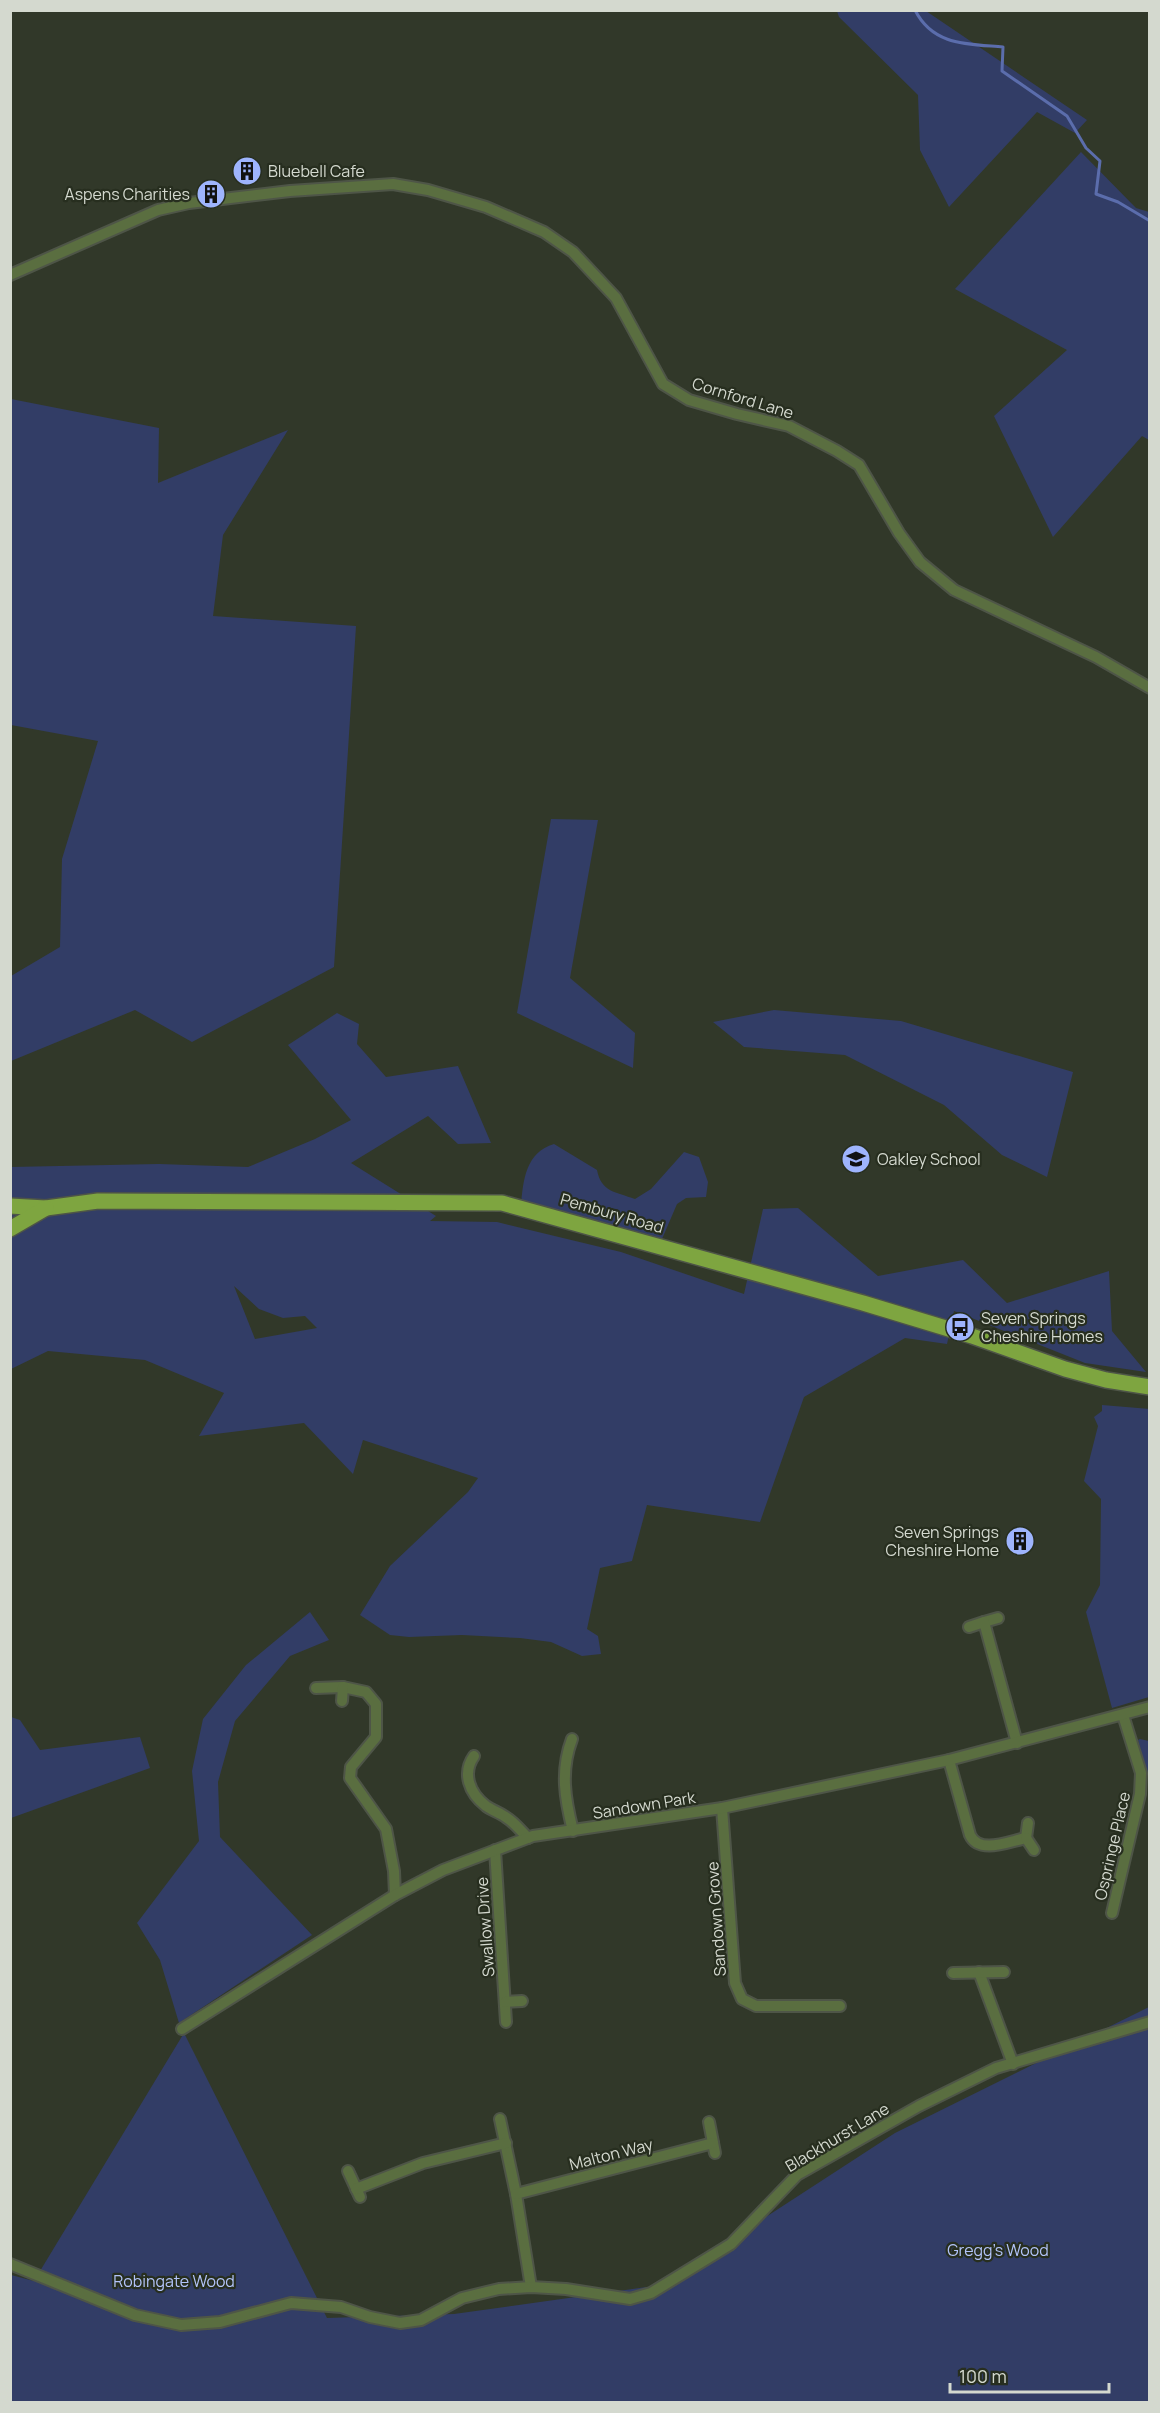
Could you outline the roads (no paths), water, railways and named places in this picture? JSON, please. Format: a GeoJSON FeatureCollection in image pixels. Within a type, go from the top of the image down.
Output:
{"type":"FeatureCollection","features":[{"type":"Feature","properties":{"kind":"main road","name":"Pembury Road"},"geometry":{"type":"LineString","coordinates":[[10,1206],[46,1208],[98,1201],[502,1203],[521,1206],[864,1303],[972,1336],[1065,1369],[1106,1380],[1149,1387]]}},
{"type":"Feature","properties":{"kind":"main road","name":"Pembury Road"},"geometry":{"type":"LineString","coordinates":[[10,1229],[46,1208]]}},
{"type":"Feature","properties":{"kind":"street","name":"Cornford Lane"},"geometry":{"type":"LineString","coordinates":[[10,275],[158,210],[189,203],[290,191],[393,184],[428,190],[486,207],[544,232],[573,252],[616,298],[663,384],[688,400],[789,426],[837,451],[859,465],[899,533],[920,562],[954,590],[1096,657],[1149,688]]}},
{"type":"Feature","properties":{"kind":"street"},"geometry":{"type":"LineString","coordinates":[[969,1626],[998,1618]]}},
{"type":"Feature","properties":{"kind":"street"},"geometry":{"type":"LineString","coordinates":[[984,1622],[1017,1743]]}},
{"type":"Feature","properties":{"kind":"street"},"geometry":{"type":"LineString","coordinates":[[316,1688],[343,1688],[366,1692],[376,1704],[376,1737],[351,1767],[350,1778],[386,1829],[394,1871],[394,1896]]}},
{"type":"Feature","properties":{"kind":"street"},"geometry":{"type":"LineString","coordinates":[[342,1701],[343,1688]]}},
{"type":"Feature","properties":{"kind":"street","name":"Sandown Park"},"geometry":{"type":"LineString","coordinates":[[182,2029],[394,1896],[443,1870],[528,1838],[722,1808],[949,1760],[1149,1707]]}},
{"type":"Feature","properties":{"kind":"street","name":"Ospringe Place"},"geometry":{"type":"LineString","coordinates":[[1112,1913],[1140,1794],[1141,1773],[1123,1715]]}},
{"type":"Feature","properties":{"kind":"street"},"geometry":{"type":"LineString","coordinates":[[572,1739],[566,1755],[563,1783],[573,1831]]}},
{"type":"Feature","properties":{"kind":"street"},"geometry":{"type":"LineString","coordinates":[[474,1756],[468,1765],[468,1779],[473,1793],[486,1806],[509,1818],[528,1838]]}},
{"type":"Feature","properties":{"kind":"street"},"geometry":{"type":"LineString","coordinates":[[949,1760],[974,1842],[982,1846],[1026,1838]]}},
{"type":"Feature","properties":{"kind":"street","name":"Sandown Grove"},"geometry":{"type":"LineString","coordinates":[[722,1808],[735,1983],[742,1999],[756,2006],[840,2006]]}},
{"type":"Feature","properties":{"kind":"street"},"geometry":{"type":"LineString","coordinates":[[1028,1823],[1026,1838],[1034,1850]]}},
{"type":"Feature","properties":{"kind":"street","name":"Swallow Drive"},"geometry":{"type":"LineString","coordinates":[[495,1850],[506,2022]]}},
{"type":"Feature","properties":{"kind":"street"},"geometry":{"type":"LineString","coordinates":[[979,1972],[1013,2064]]}},
{"type":"Feature","properties":{"kind":"street"},"geometry":{"type":"LineString","coordinates":[[953,1973],[1004,1972]]}},
{"type":"Feature","properties":{"kind":"street"},"geometry":{"type":"LineString","coordinates":[[505,2002],[522,2001]]}},
{"type":"Feature","properties":{"kind":"street","name":"Blackhurst Lane"},"geometry":{"type":"LineString","coordinates":[[10,2264],[135,2315],[181,2325],[220,2322],[291,2303],[341,2307],[370,2317],[400,2323],[421,2320],[462,2298],[499,2289],[531,2287],[566,2289],[630,2299],[651,2293],[731,2244],[797,2175],[919,2106],[996,2068],[1149,2022]]}},
{"type":"Feature","properties":{"kind":"street"},"geometry":{"type":"LineString","coordinates":[[500,2119],[516,2194],[531,2287]]}},
{"type":"Feature","properties":{"kind":"street","name":"Malton Way"},"geometry":{"type":"LineString","coordinates":[[516,2194],[714,2148],[709,2122]]}},
{"type":"Feature","properties":{"kind":"street"},"geometry":{"type":"LineString","coordinates":[[348,2171],[358,2193],[423,2163],[506,2143]]}},
{"type":"Feature","properties":{"kind":"waterway"},"geometry":{"type":"LineString","coordinates":[[915,10],[931,31],[942,37],[965,43],[1003,47],[1002,71],[1067,116],[1086,148],[1100,161],[1096,194],[1118,202],[1150,221]]}},
{"type":"Feature","properties":{"kind":"place","name":"Bluebell Cafe"},"geometry":{"type":"Point","coordinates":[247,171]}},
{"type":"Feature","properties":{"kind":"place","name":"Aspens Charities"},"geometry":{"type":"Point","coordinates":[211,194]}},
{"type":"Feature","properties":{"kind":"place","name":"Oakley School"},"geometry":{"type":"Point","coordinates":[856,1159]}},
{"type":"Feature","properties":{"kind":"place","name":"Seven Springs Cheshire Homes"},"geometry":{"type":"Point","coordinates":[960,1327]}},
{"type":"Feature","properties":{"kind":"place","name":"Seven Springs Cheshire Home"},"geometry":{"type":"Point","coordinates":[1020,1541]}},
{"type":"Feature","properties":{"kind":"park label","name":"Gregg's Wood"},"geometry":{"type":"Point","coordinates":[998,2250]}},
{"type":"Feature","properties":{"kind":"park label","name":"Robingate Wood"},"geometry":{"type":"Point","coordinates":[174,2281]}}]}
